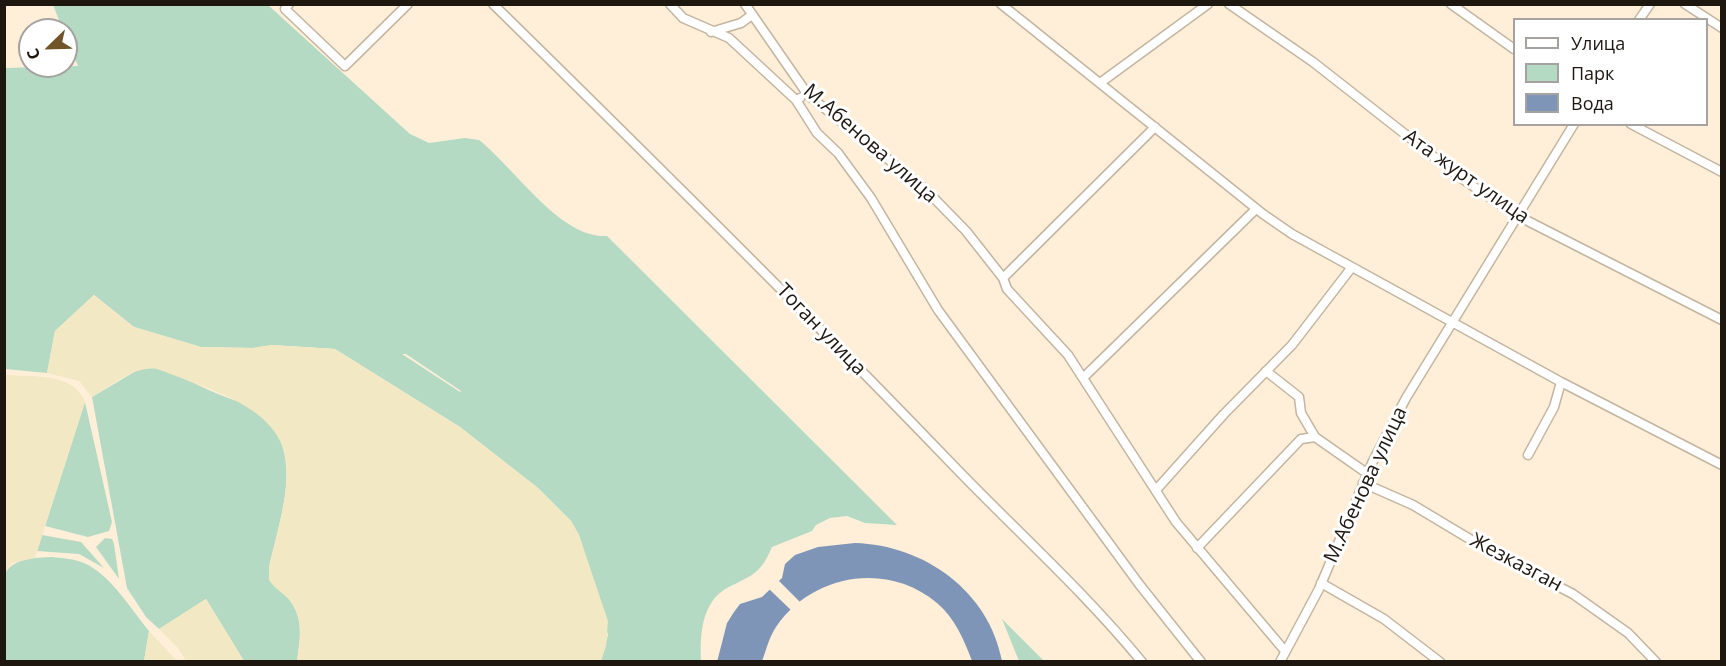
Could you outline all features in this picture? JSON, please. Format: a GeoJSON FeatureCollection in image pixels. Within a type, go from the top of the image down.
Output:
{"type":"FeatureCollection","features":[{"type":"Feature","properties":{"kind":"street"},"geometry":{"type":"LineString","coordinates":[[290,4],[285,9],[345,66],[408,4]]}},
{"type":"Feature","properties":{"kind":"street","name":"Тоган улица"},"geometry":{"type":"LineString","coordinates":[[494,4],[704,210],[951,463],[1070,581],[1142,662]]}},
{"type":"Feature","properties":{"kind":"street"},"geometry":{"type":"LineString","coordinates":[[670,4],[683,18],[710,32],[729,38],[796,100],[817,133],[838,153],[871,198],[938,310],[1138,584],[1202,662]]}},
{"type":"Feature","properties":{"kind":"street","name":"М.Абенова улица"},"geometry":{"type":"LineString","coordinates":[[746,4],[808,95],[924,188],[966,231],[1003,278],[1007,289],[1038,320],[1083,376],[1156,490],[1197,548],[1285,651]]}},
{"type":"Feature","properties":{"kind":"street"},"geometry":{"type":"LineString","coordinates":[[1002,4],[1256,209],[1292,234],[1561,382],[1722,465]]}},
{"type":"Feature","properties":{"kind":"street"},"geometry":{"type":"LineString","coordinates":[[1100,83],[1208,4]]}},
{"type":"Feature","properties":{"kind":"street","name":"Ата журт улица"},"geometry":{"type":"LineString","coordinates":[[1229,4],[1313,62],[1461,178],[1516,215],[1722,320]]}},
{"type":"Feature","properties":{"kind":"street"},"geometry":{"type":"LineString","coordinates":[[1451,4],[1513,48]]}},
{"type":"Feature","properties":{"kind":"street"},"geometry":{"type":"LineString","coordinates":[[1641,18],[1650,4]]}},
{"type":"Feature","properties":{"kind":"street"},"geometry":{"type":"LineString","coordinates":[[1685,4],[1707,18]]}},
{"type":"Feature","properties":{"kind":"street"},"geometry":{"type":"LineString","coordinates":[[710,32],[741,23],[752,15]]}},
{"type":"Feature","properties":{"kind":"street"},"geometry":{"type":"LineString","coordinates":[[1708,19],[1722,28]]}},
{"type":"Feature","properties":{"kind":"street"},"geometry":{"type":"LineString","coordinates":[[796,100],[808,95]]}},
{"type":"Feature","properties":{"kind":"street","name":"М.Абенова улица"},"geometry":{"type":"LineString","coordinates":[[1280,662],[1322,584],[1368,474],[1406,398],[1516,215],[1573,126]]}},
{"type":"Feature","properties":{"kind":"street"},"geometry":{"type":"LineString","coordinates":[[1635,126],[1722,172]]}},
{"type":"Feature","properties":{"kind":"street"},"geometry":{"type":"LineString","coordinates":[[1003,278],[1155,127]]}},
{"type":"Feature","properties":{"kind":"street"},"geometry":{"type":"LineString","coordinates":[[1083,376],[1256,209]]}},
{"type":"Feature","properties":{"kind":"street"},"geometry":{"type":"LineString","coordinates":[[1156,490],[1292,345],[1352,267]]}},
{"type":"Feature","properties":{"kind":"street"},"geometry":{"type":"LineString","coordinates":[[1266,371],[1299,397],[1301,413],[1316,437],[1368,474]]}},
{"type":"Feature","properties":{"kind":"street"},"geometry":{"type":"LineString","coordinates":[[1528,455],[1554,407],[1561,382]]}},
{"type":"Feature","properties":{"kind":"street"},"geometry":{"type":"LineString","coordinates":[[1197,548],[1301,439],[1316,437]]}},
{"type":"Feature","properties":{"kind":"street","name":"Жезказган"},"geometry":{"type":"LineString","coordinates":[[1364,483],[1413,505],[1488,550],[1573,594],[1628,633],[1656,662]]}},
{"type":"Feature","properties":{"kind":"street"},"geometry":{"type":"LineString","coordinates":[[1322,584],[1384,619],[1440,662]]}},
{"type":"Feature","properties":{"kind":"green space"},"geometry":{"type":"Polygon","coordinates":[[[53,5],[268,5],[410,134],[429,143],[465,138],[479,140],[555,214],[589,234],[607,236],[897,525],[865,523],[847,516],[830,518],[816,525],[812,531],[772,547],[760,568],[720,593],[713,601],[704,619],[701,661],[601,661],[608,635],[579,535],[571,521],[538,488],[460,427],[335,349],[272,345],[253,348],[201,347],[134,327],[94,295],[55,331],[47,373],[5,369],[4,68],[18,68],[18,78],[78,78],[78,18],[58,18],[53,5]],[[402,354],[460,392],[406,354],[402,354]]]}},
{"type":"Feature","properties":{"kind":"green space"},"geometry":{"type":"Polygon","coordinates":[[[149,367],[175,375],[256,410],[272,426],[282,444],[286,463],[286,484],[269,568],[273,584],[291,602],[298,616],[300,631],[297,661],[244,661],[206,599],[159,629],[146,617],[127,588],[92,397],[136,371],[149,367]]]}},
{"type":"Feature","properties":{"kind":"green space"},"geometry":{"type":"Polygon","coordinates":[[[85,402],[112,522],[109,531],[88,537],[45,526],[85,402]]]}},
{"type":"Feature","properties":{"kind":"green space"},"geometry":{"type":"Polygon","coordinates":[[[42,535],[81,542],[104,568],[79,554],[37,551],[42,535]]]}},
{"type":"Feature","properties":{"kind":"green space"},"geometry":{"type":"Polygon","coordinates":[[[105,538],[112,539],[114,544],[119,579],[96,547],[105,538]]]}},
{"type":"Feature","properties":{"kind":"green space"},"geometry":{"type":"Polygon","coordinates":[[[52,557],[73,560],[94,568],[120,593],[149,631],[144,661],[5,662],[5,573],[20,561],[52,557]]]}},
{"type":"Feature","properties":{"kind":"green space"},"geometry":{"type":"Polygon","coordinates":[[[1002,619],[1044,661],[1019,661],[1002,619]]]}},
{"type":"Feature","properties":{"kind":"sand"},"geometry":{"type":"Polygon","coordinates":[[[94,295],[134,327],[201,347],[253,348],[272,345],[335,349],[460,427],[538,488],[571,521],[579,535],[608,621],[606,646],[601,661],[297,661],[300,630],[297,614],[290,600],[269,580],[269,568],[287,478],[285,454],[276,434],[262,418],[244,405],[223,394],[158,369],[132,373],[92,397],[79,381],[47,373],[55,331],[94,295]]]}},
{"type":"Feature","properties":{"kind":"sand"},"geometry":{"type":"Polygon","coordinates":[[[5,375],[51,378],[62,381],[72,385],[85,402],[35,558],[12,563],[5,573],[5,375]]]}},
{"type":"Feature","properties":{"kind":"sand"},"geometry":{"type":"Polygon","coordinates":[[[206,599],[244,661],[186,661],[178,648],[159,629],[206,599]]]}},
{"type":"Feature","properties":{"kind":"sand"},"geometry":{"type":"Polygon","coordinates":[[[149,631],[177,661],[144,661],[149,631]]]}},
{"type":"Feature","properties":{"kind":"water"},"geometry":{"type":"Polygon","coordinates":[[[855,543],[905,552],[950,576],[968,593],[983,613],[995,636],[1002,661],[972,661],[954,622],[937,603],[917,590],[896,582],[874,578],[851,579],[830,585],[809,595],[791,609],[776,627],[762,661],[717,662],[727,623],[734,612],[740,604],[762,597],[782,578],[785,564],[795,555],[818,547],[855,543]]]}},
{"type":"Feature","properties":{"kind":"pier"},"geometry":{"type":"Polygon","coordinates":[[[777,579],[801,603],[793,612],[768,588],[777,579]]]}}]}
